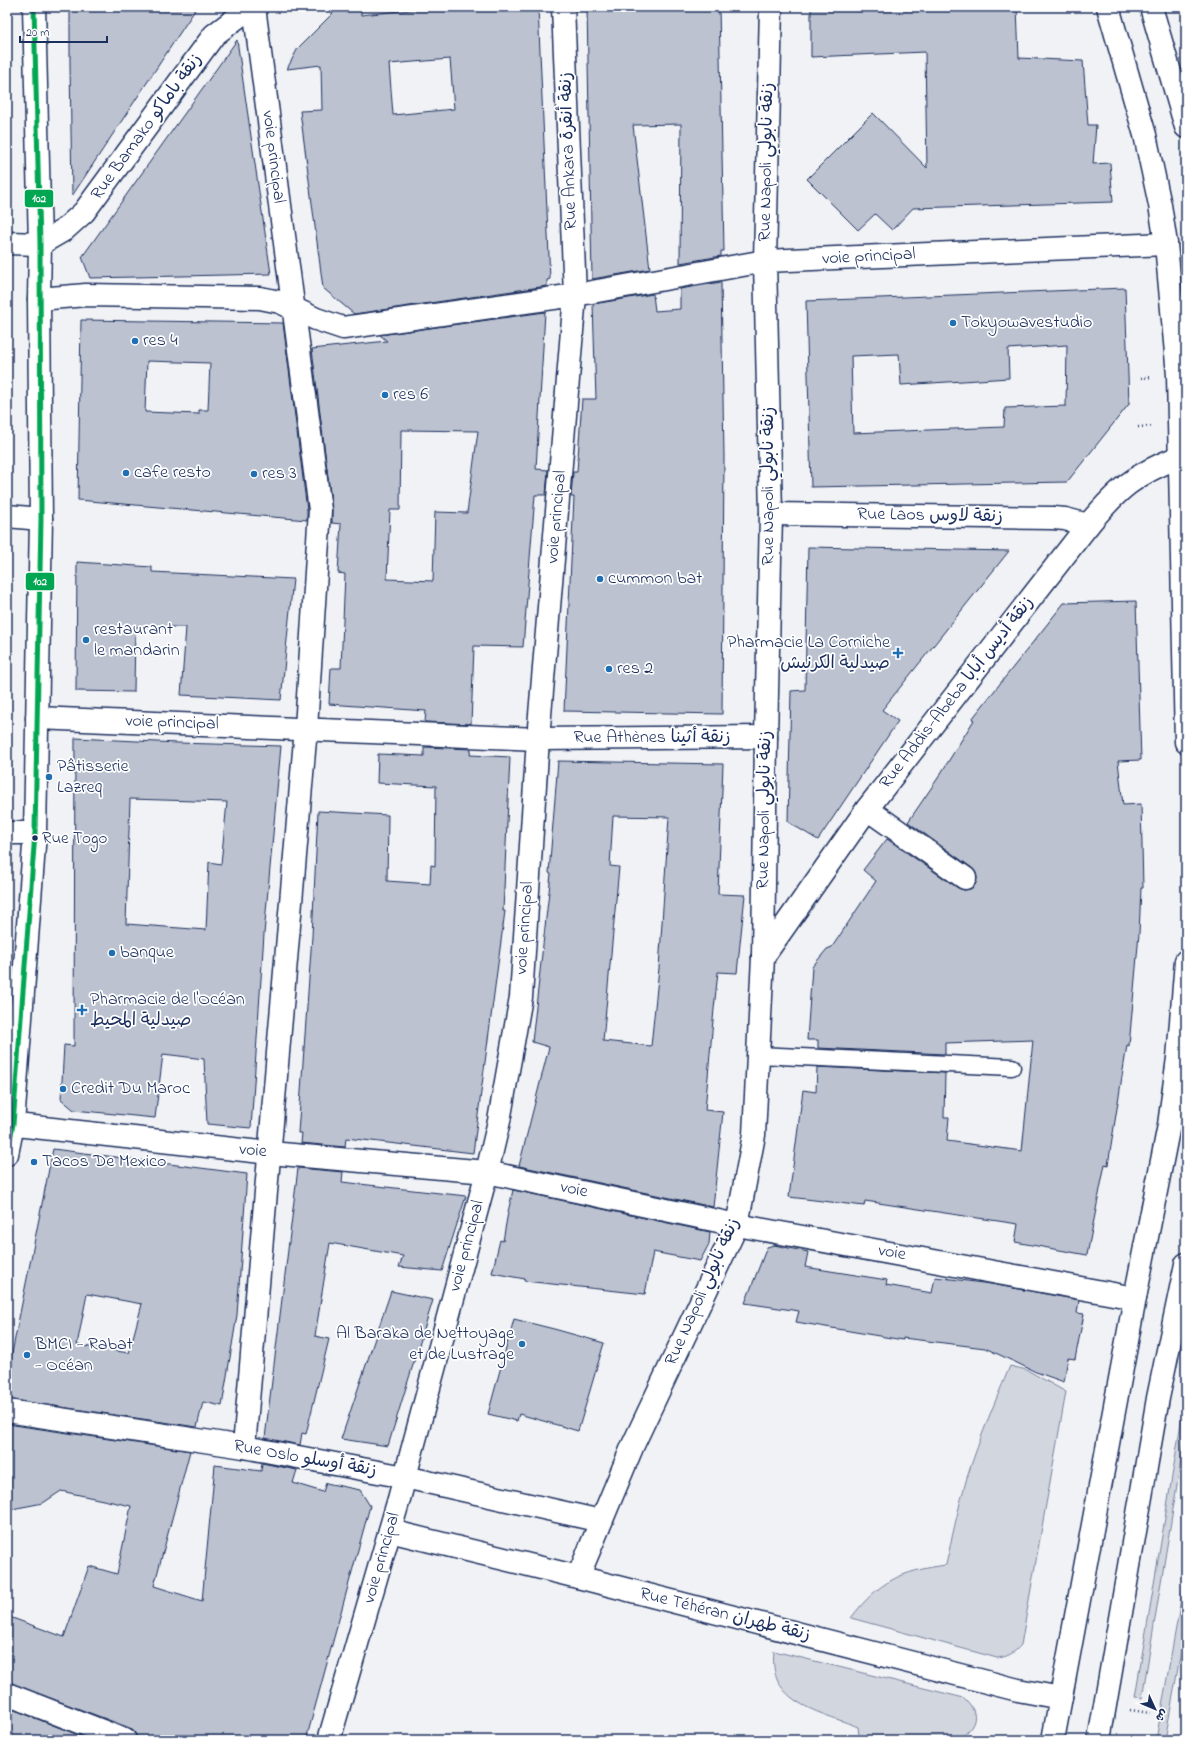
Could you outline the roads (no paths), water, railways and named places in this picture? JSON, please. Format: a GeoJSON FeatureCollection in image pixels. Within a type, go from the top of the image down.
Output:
{"type":"FeatureCollection","features":[{"type":"Feature","properties":{"kind":"street"},"geometry":{"type":"LineString","coordinates":[[7,1154],[35,833],[41,520],[40,244],[34,7]]}},
{"type":"Feature","properties":{"kind":"street","name":"Rue Bamako زنقة باماكو"},"geometry":{"type":"LineString","coordinates":[[40,244],[64,230],[84,212],[214,35],[251,7]]}},
{"type":"Feature","properties":{"kind":"street","name":"voie principal"},"geometry":{"type":"LineString","coordinates":[[244,1447],[306,728],[320,510],[292,308],[254,7]]}},
{"type":"Feature","properties":{"kind":"street","name":"Rue Ankara زنقة أنقرة"},"geometry":{"type":"LineString","coordinates":[[563,7],[575,295]]}},
{"type":"Feature","properties":{"kind":"street","name":"Rue Napoli زنقة نابولي"},"geometry":{"type":"LineString","coordinates":[[578,1577],[633,1445],[736,1225],[754,1135],[763,957],[766,737],[772,514],[765,262],[771,7]]}},
{"type":"Feature","properties":{"kind":"street"},"geometry":{"type":"LineString","coordinates":[[1108,7],[1145,135],[1160,205],[1166,244],[1178,375],[1186,742]]}},
{"type":"Feature","properties":{"kind":"street"},"geometry":{"type":"LineString","coordinates":[[1151,7],[1186,127]]}},
{"type":"Feature","properties":{"kind":"street"},"geometry":{"type":"LineString","coordinates":[[7,243],[40,244]]}},
{"type":"Feature","properties":{"kind":"street","name":"voie principal"},"geometry":{"type":"LineString","coordinates":[[39,299],[86,295],[260,298],[280,302],[316,319],[343,328],[575,295],[765,262],[1166,244]]}},
{"type":"Feature","properties":{"kind":"street","name":"voie principal"},"geometry":{"type":"LineString","coordinates":[[329,1740],[405,1477],[487,1172],[499,1121],[520,997],[538,739],[575,295]]}},
{"type":"Feature","properties":{"kind":"street","name":"Rue Addis-Abeba زنقة أديس أبابا"},"geometry":{"type":"LineString","coordinates":[[763,957],[868,809],[1088,525],[1118,492],[1135,478],[1157,466],[1180,457]]}},
{"type":"Feature","properties":{"kind":"street","name":"Rue Laos زنقة لاوس"},"geometry":{"type":"LineString","coordinates":[[772,514],[1053,518],[1065,519],[1088,525]]}},
{"type":"Feature","properties":{"kind":"street"},"geometry":{"type":"LineString","coordinates":[[7,516],[41,520]]}},
{"type":"Feature","properties":{"kind":"street","name":"voie principal"},"geometry":{"type":"LineString","coordinates":[[37,718],[306,728],[538,739]]}},
{"type":"Feature","properties":{"kind":"street","name":"Rue Athènes زنقة أثينا"},"geometry":{"type":"LineString","coordinates":[[538,739],[766,737]]}},
{"type":"Feature","properties":{"kind":"street"},"geometry":{"type":"LineString","coordinates":[[868,809],[965,878]]}},
{"type":"Feature","properties":{"kind":"street"},"geometry":{"type":"LineString","coordinates":[[7,833],[35,833]]}},
{"type":"Feature","properties":{"kind":"street"},"geometry":{"type":"LineString","coordinates":[[1053,1740],[1135,1298],[1169,1124],[1179,1051],[1186,961]]}},
{"type":"Feature","properties":{"kind":"street","name":"voie"},"geometry":{"type":"LineString","coordinates":[[10,1124],[270,1153],[487,1172],[736,1225],[1135,1298]]}},
{"type":"Feature","properties":{"kind":"street"},"geometry":{"type":"LineString","coordinates":[[1099,1740],[1158,1398],[1186,1264]]}},
{"type":"Feature","properties":{"kind":"street","name":"Rue Oslo زنقة أوسلو"},"geometry":{"type":"LineString","coordinates":[[7,1411],[244,1447],[405,1477],[601,1521]]}},
{"type":"Feature","properties":{"kind":"street","name":"Rue Téhéran زنقة طهران"},"geometry":{"type":"LineString","coordinates":[[390,1530],[1018,1690],[1061,1698]]}},
{"type":"Feature","properties":{"kind":"street"},"geometry":{"type":"LineString","coordinates":[[7,1694],[125,1740]]}},
{"type":"Feature","properties":{"kind":"lane"},"geometry":{"type":"LineString","coordinates":[[758,1055],[1012,1067]]}},
{"type":"Feature","properties":{"kind":"place","name":"Tokyowavestudio"},"geometry":{"type":"Point","coordinates":[953,323]}},
{"type":"Feature","properties":{"kind":"place","name":"res 4"},"geometry":{"type":"Point","coordinates":[135,341]}},
{"type":"Feature","properties":{"kind":"place","name":"res 6"},"geometry":{"type":"Point","coordinates":[385,395]}},
{"type":"Feature","properties":{"kind":"place","name":"cafe resto"},"geometry":{"type":"Point","coordinates":[126,473]}},
{"type":"Feature","properties":{"kind":"place","name":"res 3"},"geometry":{"type":"Point","coordinates":[254,474]}},
{"type":"Feature","properties":{"kind":"place","name":"cummon bat"},"geometry":{"type":"Point","coordinates":[600,579]}},
{"type":"Feature","properties":{"kind":"place","name":"restaurant le mandarin"},"geometry":{"type":"Point","coordinates":[86,640]}},
{"type":"Feature","properties":{"kind":"place","name":"Pharmacie La Corniche صيدلية الكرنيش"},"geometry":{"type":"Point","coordinates":[898,653]}},
{"type":"Feature","properties":{"kind":"place","name":"res 2"},"geometry":{"type":"Point","coordinates":[609,669]}},
{"type":"Feature","properties":{"kind":"place","name":"Pâtisserie Lazreq"},"geometry":{"type":"Point","coordinates":[49,777]}},
{"type":"Feature","properties":{"kind":"place","name":"Rue Togo"},"geometry":{"type":"Point","coordinates":[35,838]}},
{"type":"Feature","properties":{"kind":"place","name":"banque"},"geometry":{"type":"Point","coordinates":[112,953]}},
{"type":"Feature","properties":{"kind":"place","name":"Pharmacie de l'Océan صيدلية المحيط"},"geometry":{"type":"Point","coordinates":[82,1010]}},
{"type":"Feature","properties":{"kind":"place","name":"Credit Du Maroc"},"geometry":{"type":"Point","coordinates":[63,1089]}},
{"type":"Feature","properties":{"kind":"place","name":"Tacos De Mexico"},"geometry":{"type":"Point","coordinates":[34,1162]}},
{"type":"Feature","properties":{"kind":"place","name":"Al Baraka de Nettoyage et de Lustrage"},"geometry":{"type":"Point","coordinates":[522,1344]}},
{"type":"Feature","properties":{"kind":"place","name":"BMCI - Rabat - Océan"},"geometry":{"type":"Point","coordinates":[27,1355]}}]}
